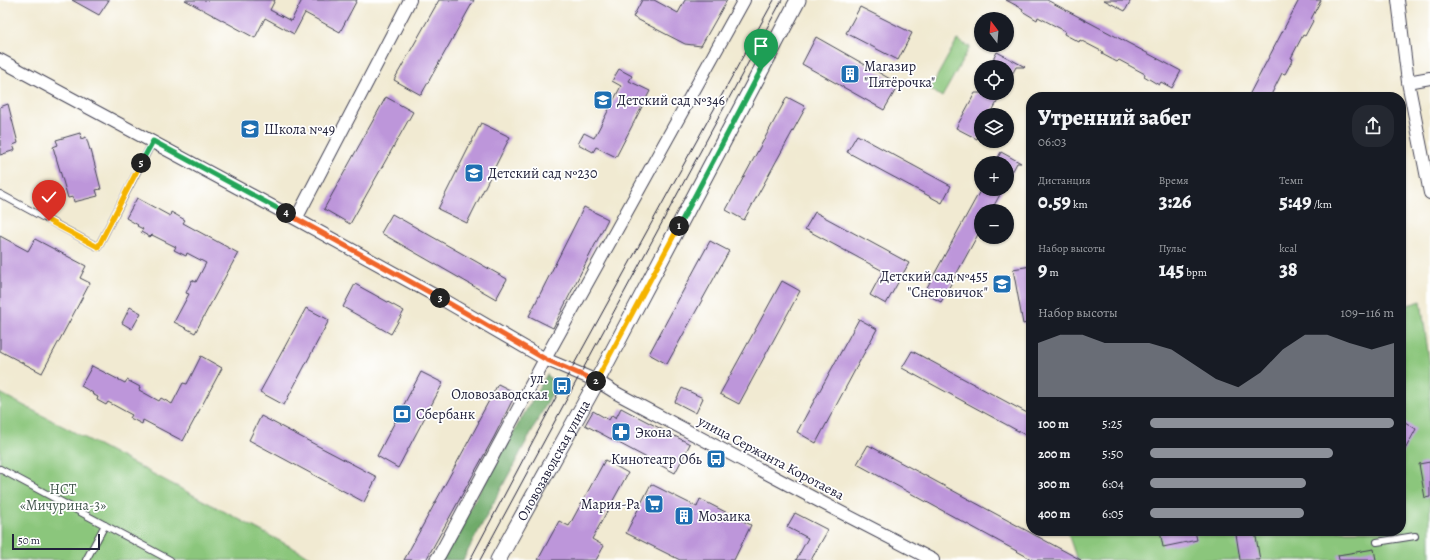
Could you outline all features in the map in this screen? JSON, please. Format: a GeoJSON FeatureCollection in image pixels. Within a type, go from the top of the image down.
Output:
{"type":"FeatureCollection","features":[{"type":"Feature","properties":{"kind":"street"},"geometry":{"type":"LineString","coordinates":[[296,219],[410,0]]}},
{"type":"Feature","properties":{"kind":"street"},"geometry":{"type":"LineString","coordinates":[[436,560],[545,359],[744,0]]}},
{"type":"Feature","properties":{"kind":"street","name":"Оловозаводская улица"},"geometry":{"type":"LineString","coordinates":[[498,560],[597,381],[798,0]]}},
{"type":"Feature","properties":{"kind":"street"},"geometry":{"type":"LineString","coordinates":[[1398,0],[1408,82],[1430,193]]}},
{"type":"Feature","properties":{"kind":"street","name":"улица Сержанта Коротаева"},"geometry":{"type":"LineString","coordinates":[[0,60],[296,219],[445,301],[545,359],[597,381],[618,394],[933,560]]}},
{"type":"Feature","properties":{"kind":"street"},"geometry":{"type":"LineString","coordinates":[[1408,82],[1430,78]]}},
{"type":"Feature","properties":{"kind":"lane"},"geometry":{"type":"LineString","coordinates":[[0,194],[98,247],[153,141]]}},
{"type":"Feature","properties":{"kind":"lane"},"geometry":{"type":"LineString","coordinates":[[0,469],[170,560]]}},
{"type":"Feature","properties":{"kind":"lane"},"geometry":{"type":"LineString","coordinates":[[86,560],[105,525]]}},
{"type":"Feature","properties":{"kind":"lane"},"geometry":{"type":"LineString","coordinates":[[1377,542],[1415,536]]}},
{"type":"Feature","properties":{"kind":"green space"},"geometry":{"type":"Polygon","coordinates":[[[957,40],[970,47],[942,97],[930,89],[957,40]]]}},
{"type":"Feature","properties":{"kind":"green space"},"geometry":{"type":"Polygon","coordinates":[[[1421,301],[1430,367],[1430,560],[1077,560],[1069,536],[1406,536],[1406,306],[1421,301]]]}},
{"type":"Feature","properties":{"kind":"green space"},"geometry":{"type":"Polygon","coordinates":[[[547,374],[556,386],[463,560],[440,560],[547,374]]]}},
{"type":"Feature","properties":{"kind":"green space","name":"НСТ «Мичурина-3»"},"geometry":{"type":"Polygon","coordinates":[[[0,393],[316,560],[0,560],[0,393]]]}},
{"type":"Feature","properties":{"kind":"building"},"geometry":{"type":"Polygon","coordinates":[[[72,0],[109,0],[99,15],[72,0]]]}},
{"type":"Feature","properties":{"kind":"building"},"geometry":{"type":"Polygon","coordinates":[[[185,0],[275,0],[270,10],[291,21],[302,0],[357,0],[340,32],[305,13],[294,34],[265,18],[255,38],[185,0]]]}},
{"type":"Feature","properties":{"kind":"building"},"geometry":{"type":"Polygon","coordinates":[[[439,0],[474,0],[421,95],[394,80],[439,0]]]}},
{"type":"Feature","properties":{"kind":"building"},"geometry":{"type":"Polygon","coordinates":[[[642,0],[654,0],[678,13],[685,0],[727,0],[701,46],[685,44],[633,17],[642,0]]]}},
{"type":"Feature","properties":{"kind":"building"},"geometry":{"type":"Polygon","coordinates":[[[1006,0],[1047,0],[1181,71],[1172,88],[1161,82],[1159,85],[1144,76],[1145,74],[1119,60],[1117,62],[1102,54],[1103,52],[1080,40],[1079,42],[1064,34],[1065,31],[1038,17],[1037,20],[1022,11],[1023,9],[1006,0]]]}},
{"type":"Feature","properties":{"kind":"building"},"geometry":{"type":"Polygon","coordinates":[[[1104,0],[1131,0],[1125,11],[1104,0]]]}},
{"type":"Feature","properties":{"kind":"building"},"geometry":{"type":"Polygon","coordinates":[[[1299,0],[1321,0],[1311,19],[1313,21],[1305,36],[1303,35],[1291,58],[1293,59],[1285,74],[1282,73],[1272,92],[1251,92],[1299,0]]]}},
{"type":"Feature","properties":{"kind":"building"},"geometry":{"type":"Polygon","coordinates":[[[860,7],[912,33],[898,60],[846,33],[860,7]]]}},
{"type":"Feature","properties":{"kind":"building","name":"Магазир \"Пятёрочка\""},"geometry":{"type":"Polygon","coordinates":[[[816,37],[899,84],[884,110],[802,64],[816,37]]]}},
{"type":"Feature","properties":{"kind":"building"},"geometry":{"type":"Polygon","coordinates":[[[997,52],[1012,60],[993,60],[997,52]]]}},
{"type":"Feature","properties":{"kind":"building"},"geometry":{"type":"Polygon","coordinates":[[[1014,61],[1025,67],[1016,67],[1014,71],[1014,61]]]}},
{"type":"Feature","properties":{"kind":"building"},"geometry":{"type":"Polygon","coordinates":[[[619,69],[632,76],[629,81],[650,91],[616,157],[596,147],[593,152],[578,144],[584,133],[594,138],[621,86],[612,81],[619,69]]]}},
{"type":"Feature","properties":{"kind":"building"},"geometry":{"type":"Polygon","coordinates":[[[974,95],[974,100],[998,100],[994,108],[974,108],[974,137],[956,128],[974,95]]]}},
{"type":"Feature","properties":{"kind":"building"},"geometry":{"type":"Polygon","coordinates":[[[386,97],[413,112],[350,224],[324,209],[386,97]]]}},
{"type":"Feature","properties":{"kind":"building"},"geometry":{"type":"Polygon","coordinates":[[[787,97],[806,107],[744,220],[726,210],[787,97]]]}},
{"type":"Feature","properties":{"kind":"building"},"geometry":{"type":"Polygon","coordinates":[[[8,104],[18,143],[13,145],[15,150],[0,155],[0,107],[8,104]]]}},
{"type":"Feature","properties":{"kind":"building","name":"Детский сад №230"},"geometry":{"type":"Polygon","coordinates":[[[481,123],[510,137],[467,223],[438,209],[481,123]]]}},
{"type":"Feature","properties":{"kind":"building"},"geometry":{"type":"Polygon","coordinates":[[[80,133],[81,139],[86,137],[91,150],[101,189],[96,190],[98,196],[74,202],[73,197],[68,198],[53,147],[58,145],[56,140],[80,133]]]}},
{"type":"Feature","properties":{"kind":"building"},"geometry":{"type":"Polygon","coordinates":[[[857,135],[951,186],[942,203],[847,152],[857,135]]]}},
{"type":"Feature","properties":{"kind":"building"},"geometry":{"type":"Polygon","coordinates":[[[1001,152],[1008,156],[999,156],[1001,152]]]}},
{"type":"Feature","properties":{"kind":"building"},"geometry":{"type":"Polygon","coordinates":[[[1014,159],[1021,163],[1017,163],[1014,169],[1014,159]]]}},
{"type":"Feature","properties":{"kind":"building"},"geometry":{"type":"Polygon","coordinates":[[[977,196],[999,196],[995,204],[974,204],[974,242],[941,302],[924,293],[977,196]]]}},
{"type":"Feature","properties":{"kind":"building"},"geometry":{"type":"Polygon","coordinates":[[[137,198],[170,216],[171,212],[185,220],[183,223],[238,253],[195,333],[174,322],[189,294],[186,293],[192,280],[196,282],[206,263],[187,253],[186,256],[174,250],[176,247],[152,235],[150,237],[141,232],[143,229],[126,218],[137,198]]]}},
{"type":"Feature","properties":{"kind":"building"},"geometry":{"type":"Polygon","coordinates":[[[584,207],[608,219],[553,328],[529,316],[584,207]]]}},
{"type":"Feature","properties":{"kind":"building"},"geometry":{"type":"Polygon","coordinates":[[[815,212],[909,263],[886,304],[870,295],[883,271],[805,229],[815,212]]]}},
{"type":"Feature","properties":{"kind":"building"},"geometry":{"type":"Polygon","coordinates":[[[392,214],[507,279],[496,299],[381,233],[392,214]]]}},
{"type":"Feature","properties":{"kind":"building"},"geometry":{"type":"Polygon","coordinates":[[[0,236],[28,251],[35,239],[86,266],[80,278],[90,283],[42,373],[0,351],[0,236]]]}},
{"type":"Feature","properties":{"kind":"building"},"geometry":{"type":"Polygon","coordinates":[[[710,241],[729,251],[667,364],[649,354],[710,241]]]}},
{"type":"Feature","properties":{"kind":"building"},"geometry":{"type":"Polygon","coordinates":[[[1026,267],[1026,323],[1023,324],[1013,269],[1026,267]]]}},
{"type":"Feature","properties":{"kind":"building"},"geometry":{"type":"Polygon","coordinates":[[[782,281],[800,291],[739,404],[720,394],[782,281]]]}},
{"type":"Feature","properties":{"kind":"building"},"geometry":{"type":"Polygon","coordinates":[[[355,284],[404,311],[391,334],[343,307],[355,284]]]}},
{"type":"Feature","properties":{"kind":"building"},"geometry":{"type":"Polygon","coordinates":[[[130,307],[141,313],[132,329],[122,323],[130,307]]]}},
{"type":"Feature","properties":{"kind":"building"},"geometry":{"type":"Polygon","coordinates":[[[306,308],[329,320],[284,405],[260,392],[306,308]]]}},
{"type":"Feature","properties":{"kind":"building"},"geometry":{"type":"Polygon","coordinates":[[[859,319],[877,329],[816,443],[797,432],[859,319]]]}},
{"type":"Feature","properties":{"kind":"building"},"geometry":{"type":"Polygon","coordinates":[[[912,351],[1026,412],[1026,435],[902,368],[912,351]]]}},
{"type":"Feature","properties":{"kind":"building"},"geometry":{"type":"Polygon","coordinates":[[[201,356],[222,368],[183,441],[143,420],[142,424],[130,418],[132,415],[108,402],[106,405],[97,400],[98,397],[81,386],[92,366],[125,383],[127,380],[140,387],[139,390],[159,401],[161,398],[172,404],[183,383],[187,384],[201,356]]]}},
{"type":"Feature","properties":{"kind":"building"},"geometry":{"type":"Polygon","coordinates":[[[421,372],[443,383],[398,468],[377,456],[421,372]]]}},
{"type":"Feature","properties":{"kind":"building"},"geometry":{"type":"Polygon","coordinates":[[[498,384],[516,393],[494,437],[426,560],[404,560],[479,422],[478,421],[498,384]]]}},
{"type":"Feature","properties":{"kind":"building"},"geometry":{"type":"Polygon","coordinates":[[[682,388],[703,398],[696,413],[675,402],[682,388]]]}},
{"type":"Feature","properties":{"kind":"building"},"geometry":{"type":"Polygon","coordinates":[[[621,408],[690,444],[675,473],[585,425],[593,411],[609,420],[612,415],[616,418],[621,408]]]}},
{"type":"Feature","properties":{"kind":"building"},"geometry":{"type":"Polygon","coordinates":[[[261,416],[377,477],[364,502],[249,440],[261,416]]]}},
{"type":"Feature","properties":{"kind":"building"},"geometry":{"type":"Polygon","coordinates":[[[1406,423],[1416,429],[1406,448],[1406,423]]]}},
{"type":"Feature","properties":{"kind":"building"},"geometry":{"type":"Polygon","coordinates":[[[868,445],[1026,530],[1026,536],[1037,536],[1081,560],[1033,560],[857,464],[868,445]]]}},
{"type":"Feature","properties":{"kind":"building"},"geometry":{"type":"Polygon","coordinates":[[[605,460],[628,473],[592,539],[604,546],[596,560],[538,560],[559,521],[569,526],[605,460]]]}},
{"type":"Feature","properties":{"kind":"building"},"geometry":{"type":"Polygon","coordinates":[[[1430,462],[1430,497],[1425,498],[1419,464],[1430,462]]]}},
{"type":"Feature","properties":{"kind":"building","name":"Мозаика"},"geometry":{"type":"Polygon","coordinates":[[[651,484],[697,507],[700,499],[751,525],[734,560],[680,560],[626,533],[651,484]]]}},
{"type":"Feature","properties":{"kind":"building"},"geometry":{"type":"Polygon","coordinates":[[[795,513],[828,530],[811,560],[796,560],[808,538],[787,527],[795,513]]]}},
{"type":"Feature","properties":{"kind":"building"},"geometry":{"type":"Polygon","coordinates":[[[1161,536],[1196,536],[1197,540],[1163,547],[1161,536]]]}},
{"type":"Feature","properties":{"kind":"building"},"geometry":{"type":"Polygon","coordinates":[[[1236,536],[1256,536],[1260,560],[1240,560],[1236,536]]]}},
{"type":"Feature","properties":{"kind":"building"},"geometry":{"type":"Polygon","coordinates":[[[1374,549],[1376,560],[1339,560],[1338,555],[1374,549]]]}},
{"type":"Feature","properties":{"kind":"tram line"},"geometry":{"type":"LineString","coordinates":[[470,560],[562,386],[774,0]]}},
{"type":"Feature","properties":{"kind":"tram line"},"geometry":{"type":"LineString","coordinates":[[480,560],[782,0]]}},
{"type":"Feature","properties":{"kind":"place","name":"Магазир \"Пятёрочка\""},"geometry":{"type":"Point","coordinates":[850,74]}},
{"type":"Feature","properties":{"kind":"place","name":"Детский сад №346"},"geometry":{"type":"Point","coordinates":[603,100]}},
{"type":"Feature","properties":{"kind":"place","name":"Школа №49"},"geometry":{"type":"Point","coordinates":[250,129]}},
{"type":"Feature","properties":{"kind":"place","name":"Детский сад №230"},"geometry":{"type":"Point","coordinates":[474,173]}},
{"type":"Feature","properties":{"kind":"place","name":"Детский сад №455 \"Снеговичок\""},"geometry":{"type":"Point","coordinates":[1002,284]}},
{"type":"Feature","properties":{"kind":"place","name":"ул. Оловозаводская"},"geometry":{"type":"Point","coordinates":[562,386]}},
{"type":"Feature","properties":{"kind":"place","name":"Сбербанк"},"geometry":{"type":"Point","coordinates":[402,414]}},
{"type":"Feature","properties":{"kind":"place","name":"Экона"},"geometry":{"type":"Point","coordinates":[621,432]}},
{"type":"Feature","properties":{"kind":"place","name":"Кинотеатр Обь"},"geometry":{"type":"Point","coordinates":[716,459]}},
{"type":"Feature","properties":{"kind":"place","name":"Мария-Ра"},"geometry":{"type":"Point","coordinates":[654,504]}},
{"type":"Feature","properties":{"kind":"place","name":"Мозаика"},"geometry":{"type":"Point","coordinates":[684,516]}},
{"type":"Feature","properties":{"kind":"route"},"geometry":{"type":"LineString","coordinates":[[49,221],[98,247],[153,141],[445,301],[545,359],[597,381],[761,70]]}}]}
